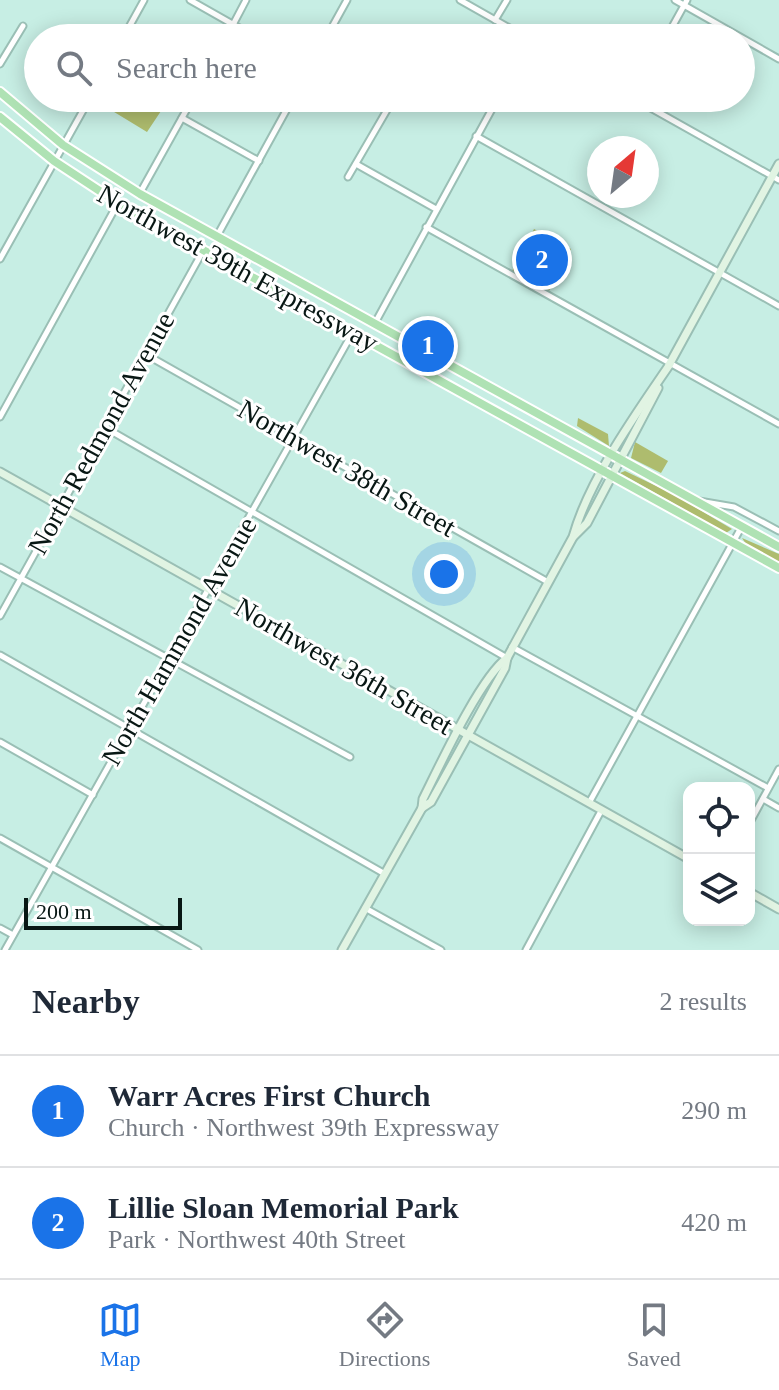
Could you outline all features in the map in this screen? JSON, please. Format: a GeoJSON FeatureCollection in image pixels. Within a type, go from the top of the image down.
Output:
{"type":"FeatureCollection","features":[{"type":"Feature","properties":{"kind":"highway","name":"Northwest 39th Expressway"},"geometry":{"type":"LineString","coordinates":[[0,92],[63,145],[140,194],[779,547]]}},
{"type":"Feature","properties":{"kind":"highway","name":"Northwest 39th Expressway"},"geometry":{"type":"LineString","coordinates":[[0,117],[54,161],[118,203],[779,568]]}},
{"type":"Feature","properties":{"kind":"highway"},"geometry":{"type":"LineString","coordinates":[[204,250],[217,236]]}},
{"type":"Feature","properties":{"kind":"highway"},"geometry":{"type":"LineString","coordinates":[[283,294],[292,278]]}},
{"type":"Feature","properties":{"kind":"highway"},"geometry":{"type":"LineString","coordinates":[[353,332],[362,316]]}},
{"type":"Feature","properties":{"kind":"highway"},"geometry":{"type":"LineString","coordinates":[[366,339],[375,323]]}},
{"type":"Feature","properties":{"kind":"main road"},"geometry":{"type":"LineString","coordinates":[[422,808],[431,802],[469,737],[505,668],[512,647],[573,537],[578,518],[609,473],[719,273],[776,178],[779,164]]}},
{"type":"Feature","properties":{"kind":"main road","name":"Northwest 36th Street"},"geometry":{"type":"LineString","coordinates":[[0,472],[683,856]]}},
{"type":"Feature","properties":{"kind":"main road"},"geometry":{"type":"LineString","coordinates":[[342,950],[422,808],[423,799],[459,732],[498,664],[507,658]]}},
{"type":"Feature","properties":{"kind":"main road"},"geometry":{"type":"LineString","coordinates":[[755,895],[779,909]]}},
{"type":"Feature","properties":{"kind":"street"},"geometry":{"type":"LineString","coordinates":[[131,24],[144,0]]}},
{"type":"Feature","properties":{"kind":"street"},"geometry":{"type":"LineString","coordinates":[[190,0],[233,24],[246,0]]}},
{"type":"Feature","properties":{"kind":"street"},"geometry":{"type":"LineString","coordinates":[[334,24],[347,0]]}},
{"type":"Feature","properties":{"kind":"street"},"geometry":{"type":"LineString","coordinates":[[460,0],[502,24]]}},
{"type":"Feature","properties":{"kind":"street"},"geometry":{"type":"LineString","coordinates":[[495,20],[507,0]]}},
{"type":"Feature","properties":{"kind":"street"},"geometry":{"type":"LineString","coordinates":[[675,0],[686,2],[722,24]]}},
{"type":"Feature","properties":{"kind":"street"},"geometry":{"type":"LineString","coordinates":[[674,24],[686,2]]}},
{"type":"Feature","properties":{"kind":"street"},"geometry":{"type":"LineString","coordinates":[[0,64],[23,26]]}},
{"type":"Feature","properties":{"kind":"street"},"geometry":{"type":"LineString","coordinates":[[755,44],[779,59]]}},
{"type":"Feature","properties":{"kind":"street"},"geometry":{"type":"LineString","coordinates":[[1,255],[82,112]]}},
{"type":"Feature","properties":{"kind":"street"},"geometry":{"type":"LineString","coordinates":[[140,194],[185,112]]}},
{"type":"Feature","properties":{"kind":"street"},"geometry":{"type":"LineString","coordinates":[[217,236],[285,112]]}},
{"type":"Feature","properties":{"kind":"street"},"geometry":{"type":"LineString","coordinates":[[348,177],[385,112]]}},
{"type":"Feature","properties":{"kind":"street"},"geometry":{"type":"LineString","coordinates":[[375,323],[490,112]]}},
{"type":"Feature","properties":{"kind":"street"},"geometry":{"type":"LineString","coordinates":[[658,112],[776,178]]}},
{"type":"Feature","properties":{"kind":"street"},"geometry":{"type":"LineString","coordinates":[[182,118],[259,161]]}},
{"type":"Feature","properties":{"kind":"street"},"geometry":{"type":"LineString","coordinates":[[476,136],[779,306]]}},
{"type":"Feature","properties":{"kind":"street"},"geometry":{"type":"LineString","coordinates":[[356,164],[436,209]]}},
{"type":"Feature","properties":{"kind":"street"},"geometry":{"type":"LineString","coordinates":[[0,417],[118,203]]}},
{"type":"Feature","properties":{"kind":"street"},"geometry":{"type":"LineString","coordinates":[[426,227],[779,424]]}},
{"type":"Feature","properties":{"kind":"street","name":"North Redmond Avenue"},"geometry":{"type":"LineString","coordinates":[[0,616],[204,250]]}},
{"type":"Feature","properties":{"kind":"street","name":"North Hammond Avenue"},"geometry":{"type":"LineString","coordinates":[[5,950],[93,795],[127,728],[202,596],[210,589],[353,332]]}},
{"type":"Feature","properties":{"kind":"street","name":"Northwest 38th Street"},"geometry":{"type":"LineString","coordinates":[[145,354],[548,582]]}},
{"type":"Feature","properties":{"kind":"street"},"geometry":{"type":"LineString","coordinates":[[104,427],[507,658]]}},
{"type":"Feature","properties":{"kind":"street","name":"Northwest 39th Expressway"},"geometry":{"type":"LineString","coordinates":[[696,501],[713,500],[734,507],[779,531]]}},
{"type":"Feature","properties":{"kind":"street"},"geometry":{"type":"LineString","coordinates":[[589,804],[742,526]]}},
{"type":"Feature","properties":{"kind":"street"},"geometry":{"type":"LineString","coordinates":[[0,567],[350,757]]}},
{"type":"Feature","properties":{"kind":"street"},"geometry":{"type":"LineString","coordinates":[[512,647],[768,788]]}},
{"type":"Feature","properties":{"kind":"street"},"geometry":{"type":"LineString","coordinates":[[0,655],[385,874]]}},
{"type":"Feature","properties":{"kind":"street"},"geometry":{"type":"LineString","coordinates":[[0,742],[93,795]]}},
{"type":"Feature","properties":{"kind":"street"},"geometry":{"type":"LineString","coordinates":[[755,813],[779,769]]}},
{"type":"Feature","properties":{"kind":"street"},"geometry":{"type":"LineString","coordinates":[[763,799],[779,808]]}},
{"type":"Feature","properties":{"kind":"street"},"geometry":{"type":"LineString","coordinates":[[526,950],[601,811]]}},
{"type":"Feature","properties":{"kind":"street"},"geometry":{"type":"LineString","coordinates":[[0,838],[198,950]]}},
{"type":"Feature","properties":{"kind":"street"},"geometry":{"type":"LineString","coordinates":[[365,908],[441,950]]}},
{"type":"Feature","properties":{"kind":"street"},"geometry":{"type":"LineString","coordinates":[[0,928],[13,935]]}},
{"type":"Feature","properties":{"kind":"green space"},"geometry":{"type":"Polygon","coordinates":[[[114,112],[160,112],[147,132],[114,112]]]}},
{"type":"Feature","properties":{"kind":"green space"},"geometry":{"type":"Polygon","coordinates":[[[534,229],[571,249],[549,291],[512,271],[534,229]]]}},
{"type":"Feature","properties":{"kind":"green space"},"geometry":{"type":"Polygon","coordinates":[[[578,418],[608,434],[609,446],[577,426],[578,418]]]}},
{"type":"Feature","properties":{"kind":"green space"},"geometry":{"type":"Polygon","coordinates":[[[635,442],[668,461],[661,473],[631,458],[635,442]]]}},
{"type":"Feature","properties":{"kind":"green space"},"geometry":{"type":"Polygon","coordinates":[[[625,471],[673,494],[732,529],[726,533],[620,473],[625,471]]]}},
{"type":"Feature","properties":{"kind":"green space"},"geometry":{"type":"Polygon","coordinates":[[[742,538],[779,554],[779,562],[746,544],[742,538]]]}},
{"type":"Feature","properties":{"kind":"place","name":"Lillie Sloan Memorial Park"},"geometry":{"type":"Point","coordinates":[542,260]}},
{"type":"Feature","properties":{"kind":"place","name":"Warr Acres First Church"},"geometry":{"type":"Point","coordinates":[428,346]}}]}
